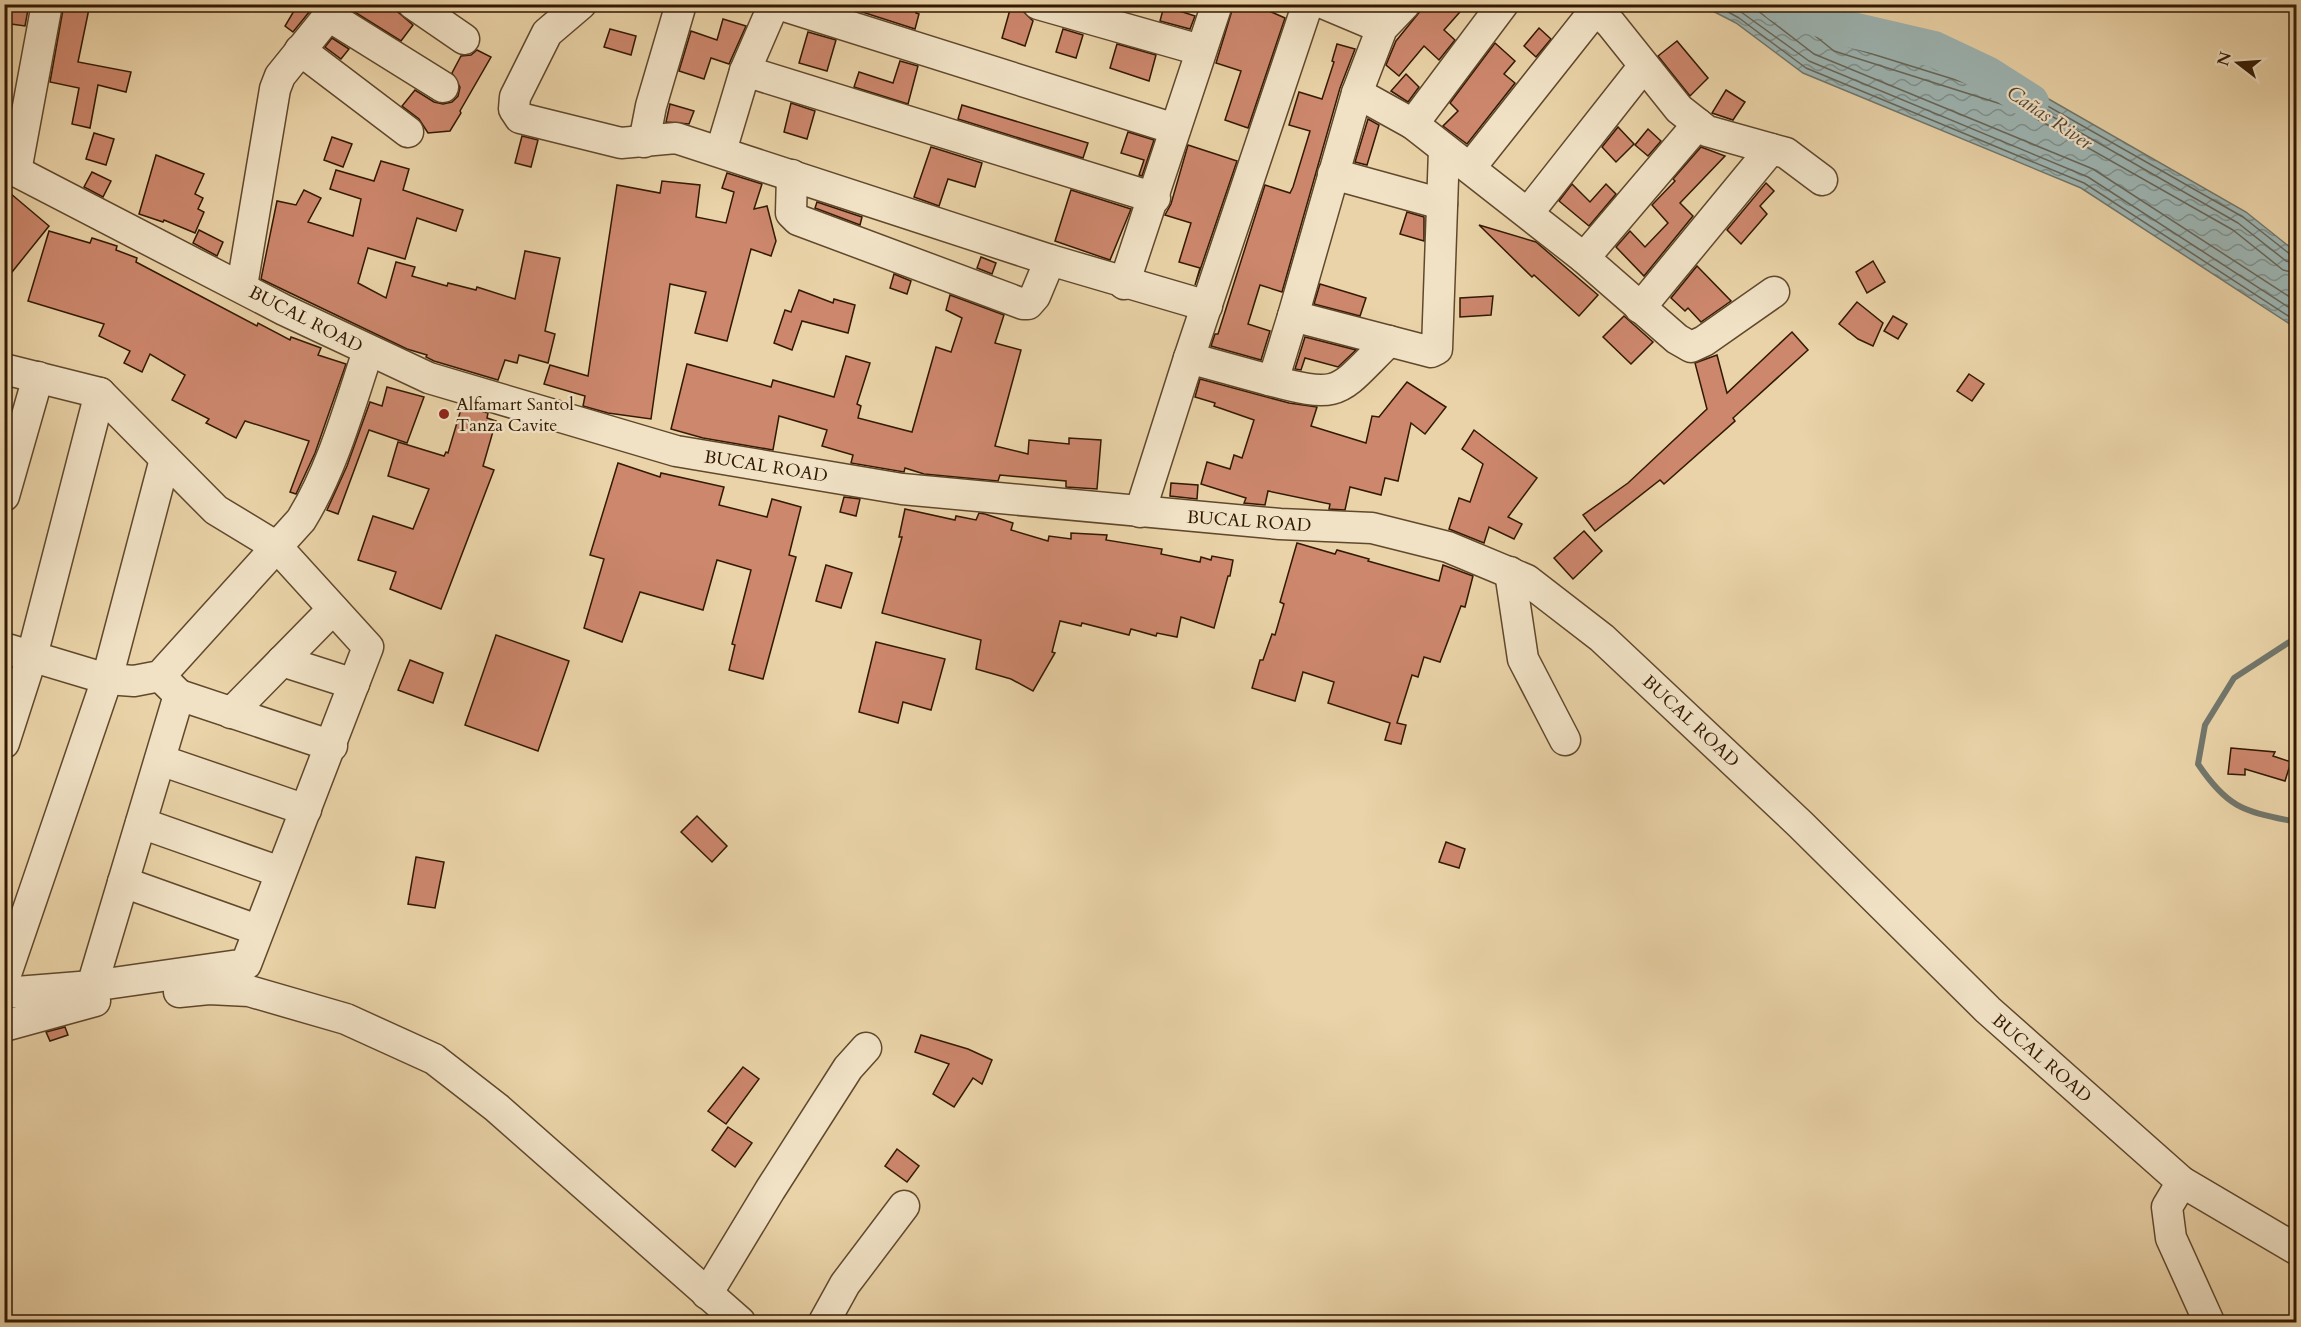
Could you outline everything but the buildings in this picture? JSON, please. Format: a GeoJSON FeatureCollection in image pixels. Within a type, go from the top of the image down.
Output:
{"type":"FeatureCollection","features":[{"type":"Feature","properties":{"kind":"street"},"geometry":{"type":"LineString","coordinates":[[10,168],[47,4]]}},
{"type":"Feature","properties":{"kind":"street"},"geometry":{"type":"LineString","coordinates":[[413,4],[464,39]]}},
{"type":"Feature","properties":{"kind":"street"},"geometry":{"type":"LineString","coordinates":[[581,4],[547,33],[514,97],[514,109],[520,118],[621,143],[676,138],[1125,284],[1207,306]]}},
{"type":"Feature","properties":{"kind":"street"},"geometry":{"type":"LineString","coordinates":[[644,142],[651,106],[681,4]]}},
{"type":"Feature","properties":{"kind":"street"},"geometry":{"type":"LineString","coordinates":[[721,151],[745,71],[776,4],[1175,129]]}},
{"type":"Feature","properties":{"kind":"street"},"geometry":{"type":"LineString","coordinates":[[1038,4],[1200,50]]}},
{"type":"Feature","properties":{"kind":"street"},"geometry":{"type":"LineString","coordinates":[[1125,284],[1217,4]]}},
{"type":"Feature","properties":{"kind":"street"},"geometry":{"type":"LineString","coordinates":[[1269,380],[1276,371],[1293,316],[1357,93],[1382,28],[1405,4]]}},
{"type":"Feature","properties":{"kind":"street"},"geometry":{"type":"LineString","coordinates":[[1413,124],[1503,4]]}},
{"type":"Feature","properties":{"kind":"street"},"geometry":{"type":"LineString","coordinates":[[1140,512],[1303,5],[1382,28]]}},
{"type":"Feature","properties":{"kind":"street"},"geometry":{"type":"LineString","coordinates":[[1470,168],[1593,7],[1679,109],[1707,131],[1786,153],[1822,180]]}},
{"type":"Feature","properties":{"kind":"street"},"geometry":{"type":"LineString","coordinates":[[242,286],[275,89],[280,76],[334,10],[442,87]]}},
{"type":"Feature","properties":{"kind":"street"},"geometry":{"type":"LineString","coordinates":[[300,50],[408,132]]}},
{"type":"Feature","properties":{"kind":"street"},"geometry":{"type":"LineString","coordinates":[[1528,213],[1643,67]]}},
{"type":"Feature","properties":{"kind":"street"},"geometry":{"type":"LineString","coordinates":[[745,71],[1155,198]]}},
{"type":"Feature","properties":{"kind":"street"},"geometry":{"type":"LineString","coordinates":[[1357,93],[1413,124],[1528,213],[1677,339],[1691,347],[1704,341],[1774,292]]}},
{"type":"Feature","properties":{"kind":"street"},"geometry":{"type":"LineString","coordinates":[[1584,258],[1698,124]]}},
{"type":"Feature","properties":{"kind":"street"},"geometry":{"type":"LineString","coordinates":[[1640,308],[1771,148]]}},
{"type":"Feature","properties":{"kind":"street"},"geometry":{"type":"LineString","coordinates":[[1293,316],[1431,352],[1437,349],[1444,150]]}},
{"type":"Feature","properties":{"kind":"street","name":"BUCAL ROAD"},"geometry":{"type":"LineString","coordinates":[[10,168],[368,351],[429,378],[676,451],[902,489],[1280,524],[1372,528],[1448,547],[1527,580],[1602,638],[1800,824],[1988,1010],[2182,1182],[2296,1249]]}},
{"type":"Feature","properties":{"kind":"street"},"geometry":{"type":"LineString","coordinates":[[1334,174],[1442,204]]}},
{"type":"Feature","properties":{"kind":"street"},"geometry":{"type":"LineString","coordinates":[[792,175],[791,213],[798,220],[1023,304],[1028,304],[1035,296],[1050,260]]}},
{"type":"Feature","properties":{"kind":"street"},"geometry":{"type":"LineString","coordinates":[[1189,358],[1308,391],[1333,390],[1353,378],[1389,341]]}},
{"type":"Feature","properties":{"kind":"street"},"geometry":{"type":"LineString","coordinates":[[92,986],[160,760],[170,686],[311,504],[341,432],[368,351]]}},
{"type":"Feature","properties":{"kind":"street"},"geometry":{"type":"LineString","coordinates":[[4,369],[100,393],[216,510],[277,547],[368,647],[332,746],[257,930],[246,964],[92,986],[4,993]]}},
{"type":"Feature","properties":{"kind":"street"},"geometry":{"type":"LineString","coordinates":[[4,496],[38,377]]}},
{"type":"Feature","properties":{"kind":"street"},"geometry":{"type":"LineString","coordinates":[[4,743],[18,652],[100,393]]}},
{"type":"Feature","properties":{"kind":"street"},"geometry":{"type":"LineString","coordinates":[[4,980],[107,679],[165,459]]}},
{"type":"Feature","properties":{"kind":"street"},"geometry":{"type":"LineString","coordinates":[[1510,572],[1523,659],[1565,740]]}},
{"type":"Feature","properties":{"kind":"street"},"geometry":{"type":"LineString","coordinates":[[231,712],[333,609]]}},
{"type":"Feature","properties":{"kind":"street"},"geometry":{"type":"LineString","coordinates":[[18,652],[107,679],[170,686],[231,712],[332,746]]}},
{"type":"Feature","properties":{"kind":"street"},"geometry":{"type":"LineString","coordinates":[[282,661],[354,684]]}},
{"type":"Feature","properties":{"kind":"street"},"geometry":{"type":"LineString","coordinates":[[160,760],[306,810]]}},
{"type":"Feature","properties":{"kind":"street"},"geometry":{"type":"LineString","coordinates":[[141,823],[280,872]]}},
{"type":"Feature","properties":{"kind":"street"},"geometry":{"type":"LineString","coordinates":[[123,882],[257,930]]}},
{"type":"Feature","properties":{"kind":"street"},"geometry":{"type":"LineString","coordinates":[[4,1026],[76,1004],[119,997],[209,989],[249,991],[346,1019],[434,1059],[498,1108],[740,1323]]}},
{"type":"Feature","properties":{"kind":"street"},"geometry":{"type":"LineString","coordinates":[[707,1294],[724,1263],[848,1068],[866,1048]]}},
{"type":"Feature","properties":{"kind":"street"},"geometry":{"type":"LineString","coordinates":[[2182,1182],[2167,1207],[2171,1238],[2209,1323]]}},
{"type":"Feature","properties":{"kind":"street"},"geometry":{"type":"LineString","coordinates":[[824,1323],[845,1284],[904,1206]]}},
{"type":"Feature","properties":{"kind":"water"},"geometry":{"type":"Polygon","coordinates":[[[1701,5],[1811,5],[1846,32],[2033,90],[2246,212],[2296,252],[2296,328],[2081,188],[1803,73],[1736,23],[1701,5]]]}},
{"type":"Feature","properties":{"kind":"waterway","name":"Cañas River"},"geometry":{"type":"LineString","coordinates":[[1779,4],[1848,29],[1934,49],[1987,74],[2031,102]]}},
{"type":"Feature","properties":{"kind":"waterway"},"geometry":{"type":"LineString","coordinates":[[2296,642],[2291,641],[2234,678],[2205,725],[2198,764],[2219,791],[2239,806],[2264,815],[2296,822]]}},
{"type":"Feature","properties":{"kind":"place","name":"Alfamart Santol Tanza Cavite"},"geometry":{"type":"Point","coordinates":[444,414]}}]}
